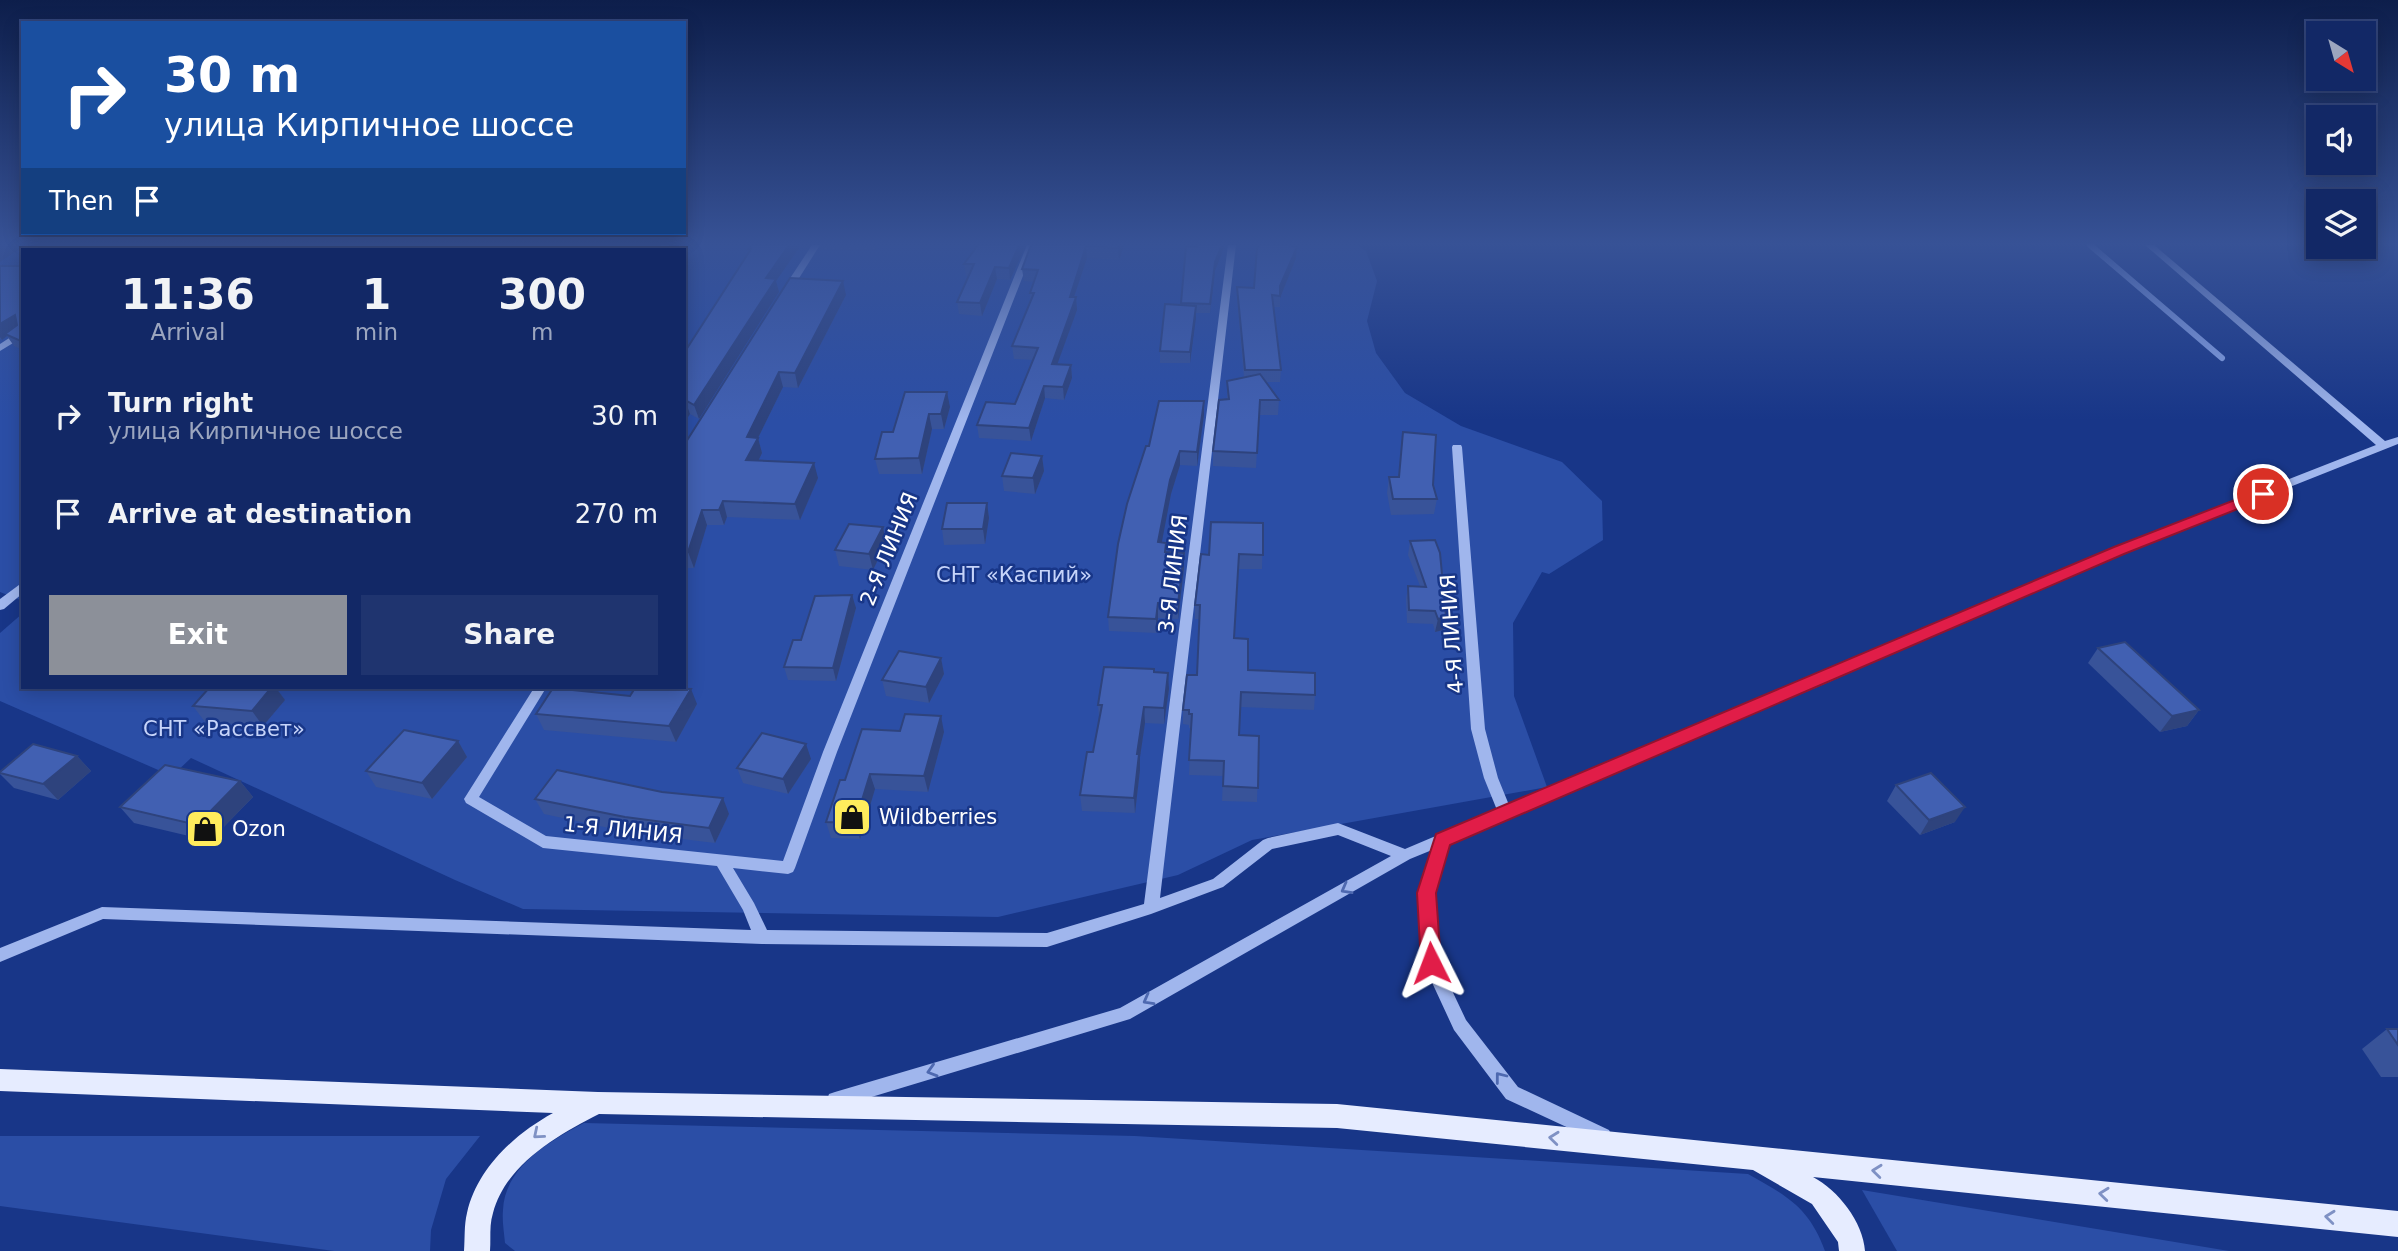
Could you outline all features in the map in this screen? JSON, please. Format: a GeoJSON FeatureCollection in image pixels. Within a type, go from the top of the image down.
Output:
{"type":"FeatureCollection","features":[{"type":"Feature","properties":{"kind":"main road"},"geometry":{"type":"LineString","coordinates":[[0,1080],[598,1103],[1337,1116],[2398,1224]]}},
{"type":"Feature","properties":{"kind":"main road"},"geometry":{"type":"LineString","coordinates":[[477,1251],[481,1209],[509,1159],[547,1127],[598,1103]]}},
{"type":"Feature","properties":{"kind":"main road"},"geometry":{"type":"LineString","coordinates":[[1756,1159],[1821,1195],[1851,1238],[1852,1251]]}},
{"type":"Feature","properties":{"kind":"street","name":"2-Я ЛИНИЯ"},"geometry":{"type":"LineString","coordinates":[[788,869],[830,752],[1008,303]]}},
{"type":"Feature","properties":{"kind":"street","name":"3-Я ЛИНИЯ"},"geometry":{"type":"LineString","coordinates":[[1151,908],[1225,303]]}},
{"type":"Feature","properties":{"kind":"street"},"geometry":{"type":"LineString","coordinates":[[2217,303],[2384,446]]}},
{"type":"Feature","properties":{"kind":"street"},"geometry":{"type":"LineString","coordinates":[[0,348],[21,333]]}},
{"type":"Feature","properties":{"kind":"street"},"geometry":{"type":"LineString","coordinates":[[815,1106],[1124,1014],[1405,855],[2119,550],[2398,440]]}},
{"type":"Feature","properties":{"kind":"street","name":"4-Я ЛИНИЯ"},"geometry":{"type":"LineString","coordinates":[[1457,447],[1478,729],[1490,778],[1505,813]]}},
{"type":"Feature","properties":{"kind":"street"},"geometry":{"type":"LineString","coordinates":[[0,606],[21,588]]}},
{"type":"Feature","properties":{"kind":"street","name":"1-Я ЛИНИЯ"},"geometry":{"type":"LineString","coordinates":[[539,689],[471,799],[543,842],[788,869]]}},
{"type":"Feature","properties":{"kind":"street"},"geometry":{"type":"LineString","coordinates":[[0,955],[102,914],[762,937],[1047,940],[1151,908],[1218,883],[1268,844],[1338,829],[1405,855]]}},
{"type":"Feature","properties":{"kind":"street"},"geometry":{"type":"LineString","coordinates":[[1442,840],[1427,893],[1431,963],[1460,1025],[1512,1093],[1622,1145]]}},
{"type":"Feature","properties":{"kind":"street"},"geometry":{"type":"LineString","coordinates":[[721,861],[749,907],[762,937]]}},
{"type":"Feature","properties":{"kind":"green space","name":"СНТ «Каспий»"},"geometry":{"type":"Polygon","coordinates":[[[0,303],[21,303],[21,600],[0,592],[0,303]]]}},
{"type":"Feature","properties":{"kind":"green space","name":"СНТ «Каспий»"},"geometry":{"type":"Polygon","coordinates":[[[686,303],[1371,303],[1367,321],[1376,353],[1405,393],[1461,426],[1562,462],[1602,501],[1603,540],[1549,574],[1542,572],[1513,623],[1514,696],[1547,787],[1252,840],[1178,875],[998,917],[523,909],[191,758],[172,776],[0,701],[0,633],[21,615],[21,689],[686,689],[686,303]]]}},
{"type":"Feature","properties":{"kind":"green space"},"geometry":{"type":"Polygon","coordinates":[[[584,1123],[1135,1136],[1748,1174],[1785,1196],[1804,1213],[1825,1251],[515,1251],[505,1243],[503,1222],[506,1194],[512,1180],[544,1147],[584,1123]]]}},
{"type":"Feature","properties":{"kind":"green space"},"geometry":{"type":"Polygon","coordinates":[[[0,1136],[480,1136],[446,1179],[431,1230],[430,1251],[334,1251],[0,1206],[0,1136]]]}},
{"type":"Feature","properties":{"kind":"green space"},"geometry":{"type":"Polygon","coordinates":[[[1862,1190],[2229,1251],[1897,1251],[1862,1190]]]}},
{"type":"Feature","properties":{"kind":"building"},"geometry":{"type":"Polygon","coordinates":[[[0,303],[21,303],[21,341],[5,334],[17,325],[15,315],[0,324],[0,303]]]}},
{"type":"Feature","properties":{"kind":"building"},"geometry":{"type":"Polygon","coordinates":[[[716,303],[760,303],[694,405],[686,401],[686,350],[716,303]]]}},
{"type":"Feature","properties":{"kind":"building"},"geometry":{"type":"Polygon","coordinates":[[[774,303],[831,303],[795,373],[779,372],[747,437],[758,438],[746,460],[814,463],[795,504],[723,501],[719,510],[702,510],[686,552],[686,442],[774,303]]]}},
{"type":"Feature","properties":{"kind":"building"},"geometry":{"type":"Polygon","coordinates":[[[1030,303],[1074,303],[1052,364],[1071,365],[1063,387],[1044,386],[1029,428],[977,425],[986,402],[1015,404],[1038,348],[1012,346],[1030,303]]]}},
{"type":"Feature","properties":{"kind":"building"},"geometry":{"type":"Polygon","coordinates":[[[1239,303],[1273,303],[1281,370],[1245,370],[1239,303]]]}},
{"type":"Feature","properties":{"kind":"building"},"geometry":{"type":"Polygon","coordinates":[[[1165,304],[1196,306],[1190,352],[1160,351],[1165,304]]]}},
{"type":"Feature","properties":{"kind":"building"},"geometry":{"type":"Polygon","coordinates":[[[1260,374],[1279,400],[1260,400],[1257,453],[1213,451],[1219,400],[1229,399],[1227,381],[1260,374]]]}},
{"type":"Feature","properties":{"kind":"building"},"geometry":{"type":"Polygon","coordinates":[[[905,392],[947,392],[941,414],[929,414],[919,458],[875,459],[882,432],[893,432],[905,392]]]}},
{"type":"Feature","properties":{"kind":"building"},"geometry":{"type":"Polygon","coordinates":[[[1159,401],[1204,401],[1197,452],[1180,451],[1170,480],[1158,542],[1166,543],[1165,552],[1184,553],[1178,604],[1158,603],[1156,619],[1108,617],[1118,544],[1127,504],[1146,446],[1149,446],[1159,401]]]}},
{"type":"Feature","properties":{"kind":"building"},"geometry":{"type":"Polygon","coordinates":[[[1403,432],[1436,435],[1433,485],[1437,499],[1393,499],[1389,477],[1399,477],[1403,432]]]}},
{"type":"Feature","properties":{"kind":"building"},"geometry":{"type":"Polygon","coordinates":[[[1011,453],[1042,456],[1033,478],[1002,476],[1011,453]]]}},
{"type":"Feature","properties":{"kind":"building"},"geometry":{"type":"Polygon","coordinates":[[[947,503],[987,503],[983,529],[942,529],[947,503]]]}},
{"type":"Feature","properties":{"kind":"building"},"geometry":{"type":"Polygon","coordinates":[[[1211,522],[1263,523],[1263,555],[1239,554],[1234,638],[1248,639],[1248,670],[1315,673],[1315,695],[1241,692],[1239,735],[1259,736],[1258,788],[1223,786],[1224,761],[1189,760],[1192,714],[1189,714],[1189,710],[1183,710],[1187,675],[1197,675],[1200,605],[1195,605],[1201,554],[1209,555],[1211,522]]]}},
{"type":"Feature","properties":{"kind":"building"},"geometry":{"type":"Polygon","coordinates":[[[849,524],[883,527],[869,554],[835,550],[849,524]]]}},
{"type":"Feature","properties":{"kind":"building"},"geometry":{"type":"Polygon","coordinates":[[[1435,540],[1440,553],[1446,617],[1438,619],[1435,611],[1409,610],[1408,586],[1426,587],[1410,541],[1435,540]]]}},
{"type":"Feature","properties":{"kind":"building"},"geometry":{"type":"Polygon","coordinates":[[[852,595],[833,668],[784,667],[793,640],[801,640],[815,596],[852,595]]]}},
{"type":"Feature","properties":{"kind":"building"},"geometry":{"type":"Polygon","coordinates":[[[2125,642],[2199,710],[2172,716],[2098,648],[2125,642]]]}},
{"type":"Feature","properties":{"kind":"building"},"geometry":{"type":"Polygon","coordinates":[[[899,651],[941,658],[926,687],[882,680],[899,651]]]}},
{"type":"Feature","properties":{"kind":"building"},"geometry":{"type":"Polygon","coordinates":[[[1104,667],[1154,669],[1154,672],[1168,673],[1164,708],[1144,707],[1134,798],[1080,795],[1087,752],[1093,752],[1102,705],[1098,705],[1104,667]]]}},
{"type":"Feature","properties":{"kind":"building"},"geometry":{"type":"Polygon","coordinates":[[[208,689],[270,689],[252,711],[193,706],[208,689]]]}},
{"type":"Feature","properties":{"kind":"building"},"geometry":{"type":"Polygon","coordinates":[[[552,689],[630,696],[634,689],[691,689],[669,726],[536,714],[552,689]]]}},
{"type":"Feature","properties":{"kind":"building"},"geometry":{"type":"Polygon","coordinates":[[[905,714],[941,716],[924,776],[870,774],[855,823],[826,822],[840,780],[845,780],[862,729],[900,731],[905,714]]]}},
{"type":"Feature","properties":{"kind":"building"},"geometry":{"type":"Polygon","coordinates":[[[404,730],[458,741],[422,783],[366,771],[404,730]]]}},
{"type":"Feature","properties":{"kind":"building"},"geometry":{"type":"Polygon","coordinates":[[[762,733],[806,744],[783,779],[737,768],[762,733]]]}},
{"type":"Feature","properties":{"kind":"building"},"geometry":{"type":"Polygon","coordinates":[[[33,744],[77,756],[43,784],[0,773],[33,744]]]}},
{"type":"Feature","properties":{"kind":"building"},"geometry":{"type":"Polygon","coordinates":[[[165,765],[240,781],[197,825],[120,807],[165,765]]]}},
{"type":"Feature","properties":{"kind":"building"},"geometry":{"type":"Polygon","coordinates":[[[557,770],[662,792],[723,798],[709,828],[625,817],[535,799],[557,770]]]}},
{"type":"Feature","properties":{"kind":"building"},"geometry":{"type":"Polygon","coordinates":[[[1931,773],[1965,807],[1929,820],[1896,785],[1931,773]]]}},
{"type":"Feature","properties":{"kind":"building"},"geometry":{"type":"Polygon","coordinates":[[[2387,1029],[2398,1029],[2398,1045],[2387,1029]]]}},
{"type":"Feature","properties":{"kind":"waterway"},"geometry":{"type":"LineString","coordinates":[[2158,303],[2222,358]]}},
{"type":"Feature","properties":{"kind":"place","name":"Wildberries"},"geometry":{"type":"Point","coordinates":[852,817]}},
{"type":"Feature","properties":{"kind":"place","name":"Ozon"},"geometry":{"type":"Point","coordinates":[205,829]}},
{"type":"Feature","properties":{"kind":"route"},"geometry":{"type":"LineString","coordinates":[[1431,963],[1427,893],[1442,840],[1819,681],[2119,550],[2263,494]]}},
{"type":"Feature","properties":{"kind":"park label","name":"СНТ «Рассвет»"},"geometry":{"type":"Point","coordinates":[224,729]}}]}
